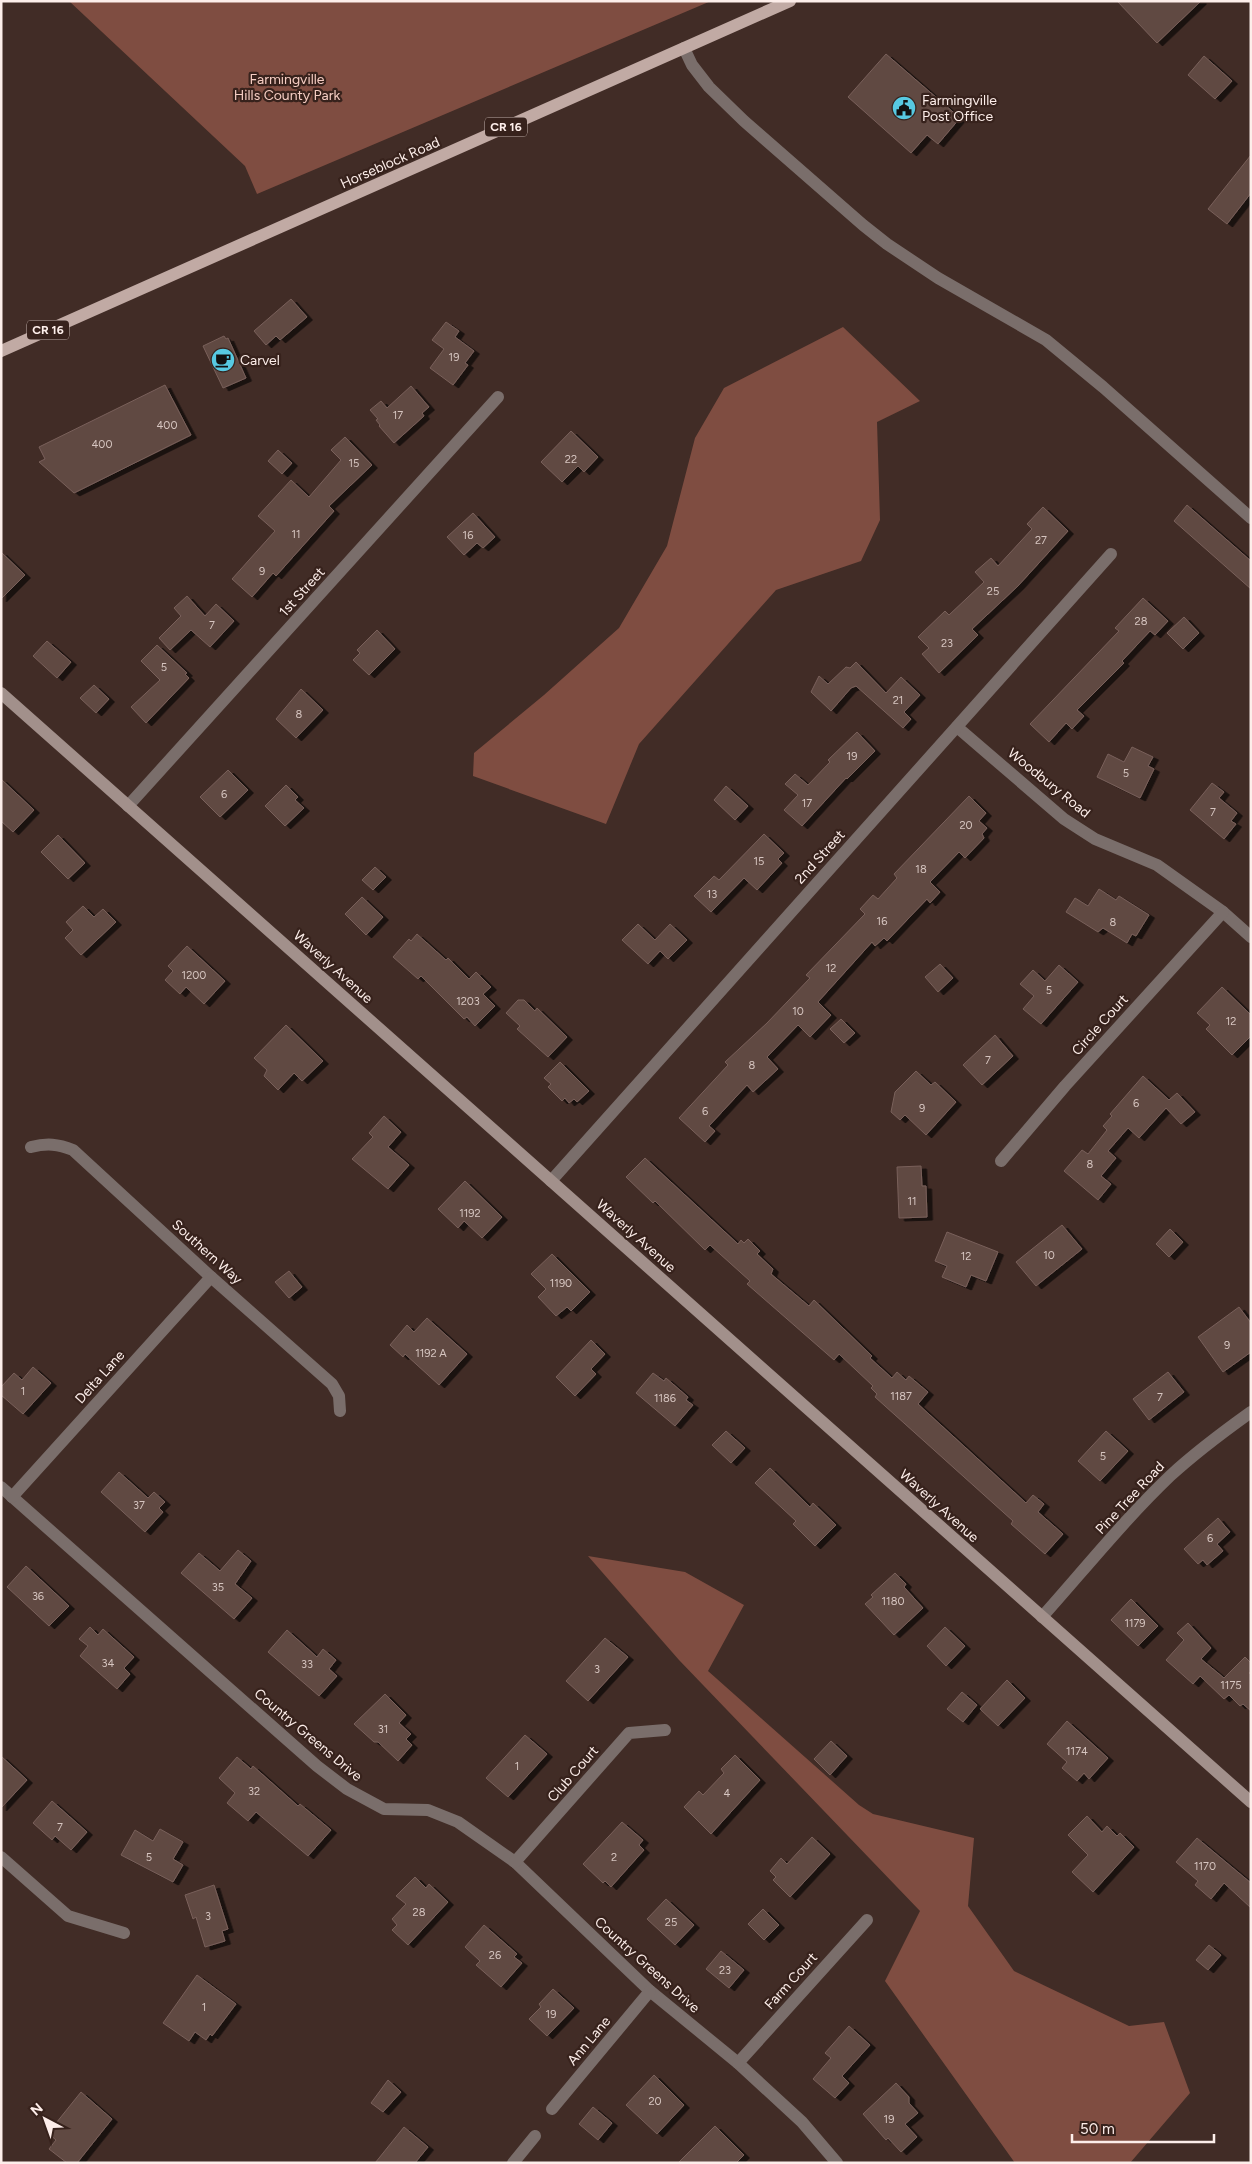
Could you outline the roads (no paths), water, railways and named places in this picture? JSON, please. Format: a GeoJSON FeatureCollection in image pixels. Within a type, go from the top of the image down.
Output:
{"type":"FeatureCollection","features":[{"type":"Feature","properties":{"kind":"main road","name":"Horseblock Road"},"geometry":{"type":"LineString","coordinates":[[1,350],[790,1]]}},
{"type":"Feature","properties":{"kind":"street"},"geometry":{"type":"LineString","coordinates":[[684,48],[692,65],[709,87],[744,121],[863,225],[887,244],[938,278],[1046,340],[1103,387],[1251,518]]}},
{"type":"Feature","properties":{"kind":"street","name":"1st Street"},"geometry":{"type":"LineString","coordinates":[[128,806],[498,397]]}},
{"type":"Feature","properties":{"kind":"street","name":"2nd Street"},"geometry":{"type":"LineString","coordinates":[[551,1181],[1111,554]]}},
{"type":"Feature","properties":{"kind":"street","name":"Waverly Avenue"},"geometry":{"type":"LineString","coordinates":[[1,693],[1251,1802]]}},
{"type":"Feature","properties":{"kind":"street","name":"Woodbury Road"},"geometry":{"type":"LineString","coordinates":[[957,727],[1064,818],[1096,839],[1157,865],[1223,912],[1251,937]]}},
{"type":"Feature","properties":{"kind":"street","name":"Circle Court"},"geometry":{"type":"LineString","coordinates":[[1001,1161],[1065,1086],[1223,912]]}},
{"type":"Feature","properties":{"kind":"street","name":"Southern Way"},"geometry":{"type":"LineString","coordinates":[[31,1147],[43,1144],[58,1144],[73,1150],[332,1384],[339,1396],[340,1411]]}},
{"type":"Feature","properties":{"kind":"street","name":"Delta Lane"},"geometry":{"type":"LineString","coordinates":[[12,1497],[211,1276]]}},
{"type":"Feature","properties":{"kind":"street","name":"Pine Tree Road"},"geometry":{"type":"LineString","coordinates":[[1042,1618],[1139,1508],[1171,1475],[1251,1412]]}},
{"type":"Feature","properties":{"kind":"street","name":"Country Greens Drive"},"geometry":{"type":"LineString","coordinates":[[1,1488],[317,1766],[347,1790],[384,1809],[428,1810],[458,1822],[515,1862],[650,1991],[738,2063],[802,2122],[837,2163]]}},
{"type":"Feature","properties":{"kind":"street","name":"Club Court"},"geometry":{"type":"LineString","coordinates":[[515,1862],[629,1732],[665,1730]]}},
{"type":"Feature","properties":{"kind":"street"},"geometry":{"type":"LineString","coordinates":[[1,1857],[68,1916],[124,1932]]}},
{"type":"Feature","properties":{"kind":"street","name":"Farm Court"},"geometry":{"type":"LineString","coordinates":[[738,2063],[867,1920]]}},
{"type":"Feature","properties":{"kind":"street","name":"Ann Lane"},"geometry":{"type":"LineString","coordinates":[[552,2109],[650,1991]]}},
{"type":"Feature","properties":{"kind":"street"},"geometry":{"type":"LineString","coordinates":[[513,2163],[535,2136]]}},
{"type":"Feature","properties":{"kind":"place","name":"Farmingville Post Office"},"geometry":{"type":"Point","coordinates":[904,108]}},
{"type":"Feature","properties":{"kind":"place","name":"Carvel"},"geometry":{"type":"Point","coordinates":[223,360]}},
{"type":"Feature","properties":{"kind":"park label","name":"Farmingville Hills County Park"},"geometry":{"type":"Point","coordinates":[287,88]}}]}
